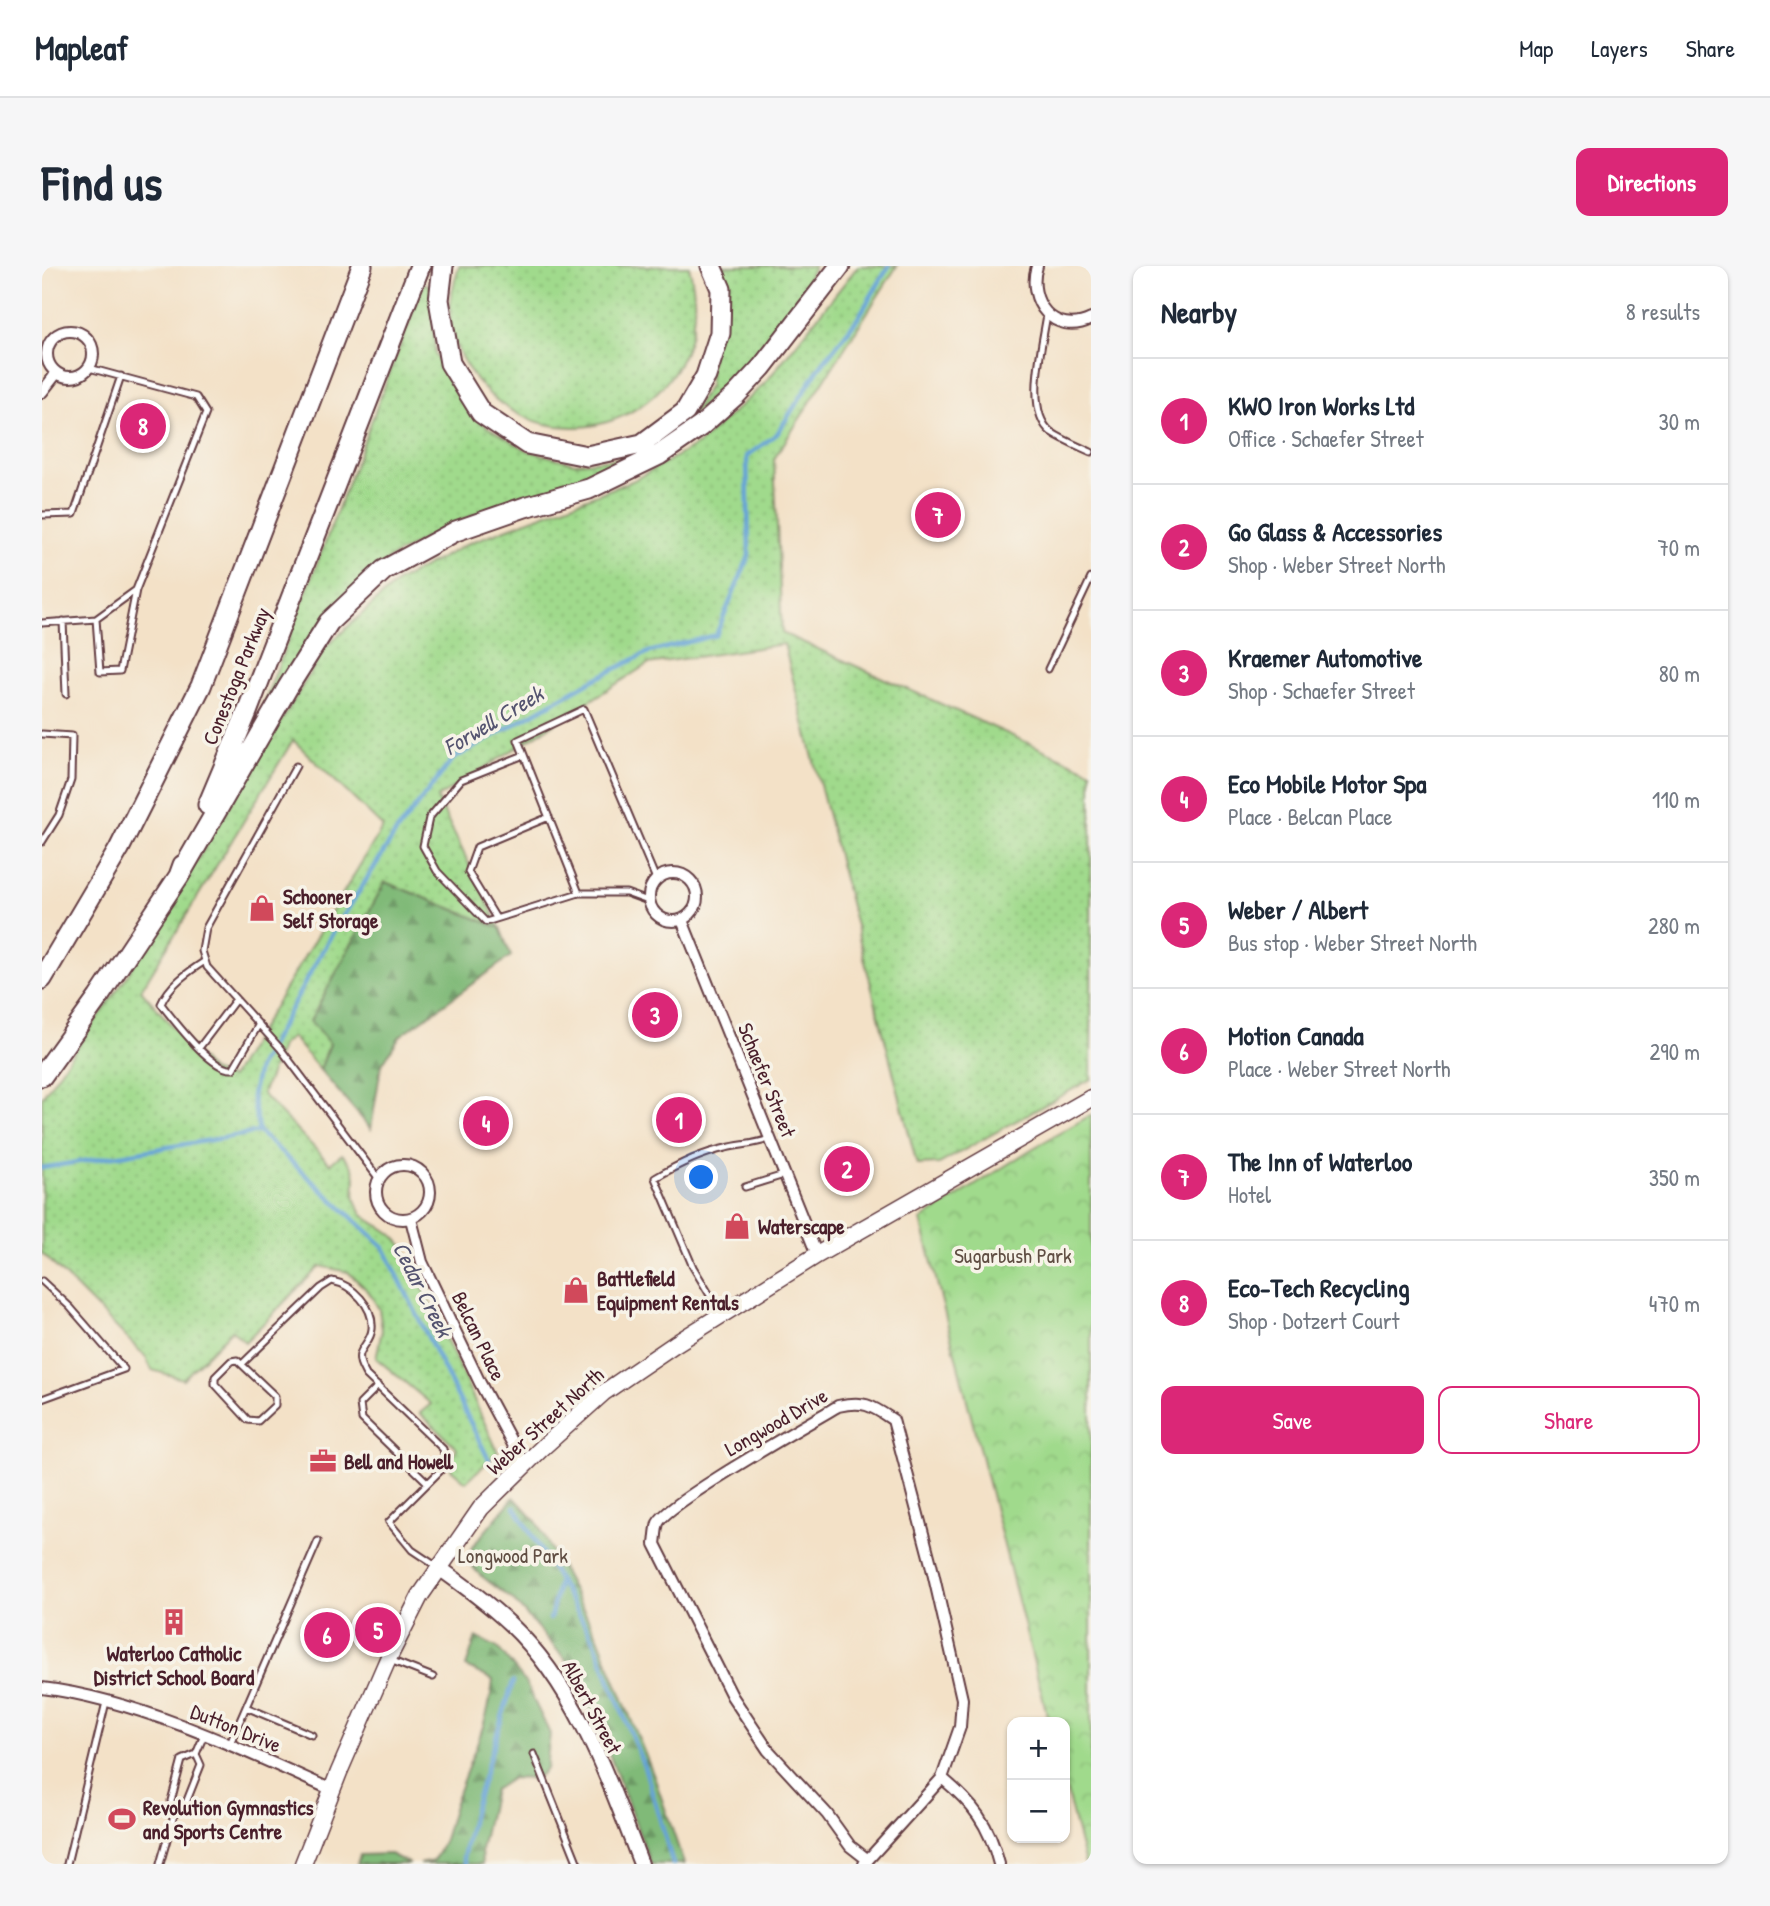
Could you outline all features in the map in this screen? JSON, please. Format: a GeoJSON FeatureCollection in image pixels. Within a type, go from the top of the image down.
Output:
{"type":"FeatureCollection","features":[{"type":"Feature","properties":{"kind":"highway","name":"Conestoga Parkway"},"geometry":{"type":"LineString","coordinates":[[42,979],[119,849],[201,686],[362,266]]}},
{"type":"Feature","properties":{"kind":"highway","name":"Conestoga Parkway"},"geometry":{"type":"LineString","coordinates":[[42,1076],[98,998],[179,876],[247,712],[420,266]]}},
{"type":"Feature","properties":{"kind":"highway"},"geometry":{"type":"LineString","coordinates":[[443,266],[439,300],[450,363],[481,412],[527,444],[587,456],[642,444],[685,412],[706,376],[720,333],[721,289],[711,266]]}},
{"type":"Feature","properties":{"kind":"highway"},"geometry":{"type":"LineString","coordinates":[[803,315],[829,266]]}},
{"type":"Feature","properties":{"kind":"highway"},"geometry":{"type":"LineString","coordinates":[[179,876],[288,687],[329,622],[384,570],[456,531],[525,507],[589,489],[659,455],[701,426],[736,396],[762,367],[840,266]]}},
{"type":"Feature","properties":{"kind":"main road","name":"Weber Street North"},"geometry":{"type":"LineString","coordinates":[[303,1864],[388,1659],[420,1596],[481,1508],[524,1465],[603,1392],[721,1315],[817,1255],[1091,1098]]}},
{"type":"Feature","properties":{"kind":"street"},"geometry":{"type":"LineString","coordinates":[[1037,266],[1033,280],[1034,293],[1047,314],[1059,321],[1073,323],[1091,318]]}},
{"type":"Feature","properties":{"kind":"street"},"geometry":{"type":"LineString","coordinates":[[70,331],[86,337],[91,343],[93,360],[89,368],[71,378],[56,374],[47,360],[46,351],[54,337],[70,331]]}},
{"type":"Feature","properties":{"kind":"street"},"geometry":{"type":"LineString","coordinates":[[42,392],[56,374]]}},
{"type":"Feature","properties":{"kind":"street"},"geometry":{"type":"LineString","coordinates":[[671,873],[680,874],[693,884],[697,900],[694,908],[682,920],[668,921],[655,914],[648,901],[656,879],[671,873]]}},
{"type":"Feature","properties":{"kind":"street","name":"Schaefer Street"},"geometry":{"type":"LineString","coordinates":[[682,920],[817,1255]]}},
{"type":"Feature","properties":{"kind":"street"},"geometry":{"type":"LineString","coordinates":[[405,1165],[412,1166],[425,1175],[431,1197],[424,1211],[411,1219],[395,1219],[382,1210],[376,1195],[379,1179],[390,1168],[405,1165]]}},
{"type":"Feature","properties":{"kind":"street","name":"Belcan Place"},"geometry":{"type":"LineString","coordinates":[[411,1219],[422,1262],[485,1394],[524,1465]]}},
{"type":"Feature","properties":{"kind":"street","name":"Longwood Drive"},"geometry":{"type":"LineString","coordinates":[[854,1403],[870,1404],[893,1420],[931,1564],[962,1699],[960,1727],[942,1779],[866,1862],[850,1846],[827,1814],[768,1750],[737,1704],[655,1544],[659,1522],[673,1508],[838,1406],[854,1403]]}},
{"type":"Feature","properties":{"kind":"street","name":"Albert Street"},"geometry":{"type":"LineString","coordinates":[[438,1567],[475,1593],[512,1625],[553,1674],[581,1723],[641,1864]]}},
{"type":"Feature","properties":{"kind":"street","name":"Dutton Drive"},"geometry":{"type":"LineString","coordinates":[[42,1688],[106,1702],[204,1735],[332,1790]]}},
{"type":"Feature","properties":{"kind":"street"},"geometry":{"type":"LineString","coordinates":[[942,1779],[977,1811],[992,1840],[999,1864]]}},
{"type":"Feature","properties":{"kind":"lane"},"geometry":{"type":"LineString","coordinates":[[1047,314],[1036,395],[1040,418],[1050,431],[1091,452]]}},
{"type":"Feature","properties":{"kind":"lane"},"geometry":{"type":"LineString","coordinates":[[89,368],[196,397],[206,413],[136,590],[120,671],[100,672],[96,619]]}},
{"type":"Feature","properties":{"kind":"lane"},"geometry":{"type":"LineString","coordinates":[[42,515],[74,514],[121,376]]}},
{"type":"Feature","properties":{"kind":"lane"},"geometry":{"type":"LineString","coordinates":[[1048,669],[1091,578]]}},
{"type":"Feature","properties":{"kind":"lane"},"geometry":{"type":"LineString","coordinates":[[42,623],[96,619],[136,590]]}},
{"type":"Feature","properties":{"kind":"lane"},"geometry":{"type":"LineString","coordinates":[[63,621],[66,694]]}},
{"type":"Feature","properties":{"kind":"lane"},"geometry":{"type":"LineString","coordinates":[[579,893],[518,740],[584,709],[656,879]]}},
{"type":"Feature","properties":{"kind":"lane"},"geometry":{"type":"LineString","coordinates":[[42,734],[72,736],[71,780],[59,815],[42,842]]}},
{"type":"Feature","properties":{"kind":"lane"},"geometry":{"type":"LineString","coordinates":[[524,755],[461,780],[429,818],[424,846],[437,871],[486,922],[579,893],[626,893],[648,901]]}},
{"type":"Feature","properties":{"kind":"lane"},"geometry":{"type":"LineString","coordinates":[[296,766],[206,928],[202,951],[207,967],[280,1048],[379,1179]]}},
{"type":"Feature","properties":{"kind":"lane"},"geometry":{"type":"LineString","coordinates":[[496,918],[468,872],[477,846],[549,817]]}},
{"type":"Feature","properties":{"kind":"lane"},"geometry":{"type":"LineString","coordinates":[[205,961],[186,973],[164,996],[161,1004],[199,1048],[218,1066],[233,1069],[261,1025]]}},
{"type":"Feature","properties":{"kind":"lane"},"geometry":{"type":"LineString","coordinates":[[199,1048],[236,999]]}},
{"type":"Feature","properties":{"kind":"lane"},"geometry":{"type":"LineString","coordinates":[[721,1315],[693,1267],[655,1178],[728,1147],[751,1146],[769,1139]]}},
{"type":"Feature","properties":{"kind":"lane"},"geometry":{"type":"LineString","coordinates":[[745,1187],[784,1175]]}},
{"type":"Feature","properties":{"kind":"lane"},"geometry":{"type":"LineString","coordinates":[[42,1282],[70,1307],[124,1369],[42,1399]]}},
{"type":"Feature","properties":{"kind":"lane"},"geometry":{"type":"LineString","coordinates":[[242,1364],[308,1299],[332,1282],[343,1284],[358,1295],[370,1312],[372,1328],[369,1341],[360,1354],[360,1363],[366,1375],[443,1450],[444,1467],[389,1522],[412,1550],[438,1567]]}},
{"type":"Feature","properties":{"kind":"lane"},"geometry":{"type":"LineString","coordinates":[[237,1360],[242,1364],[275,1396],[275,1405],[258,1421],[248,1420],[215,1384],[215,1377],[231,1361],[237,1360]]}},
{"type":"Feature","properties":{"kind":"lane"},"geometry":{"type":"LineString","coordinates":[[378,1386],[360,1404],[362,1419],[428,1483]]}},
{"type":"Feature","properties":{"kind":"lane"},"geometry":{"type":"LineString","coordinates":[[229,1746],[318,1541]]}},
{"type":"Feature","properties":{"kind":"lane"},"geometry":{"type":"LineString","coordinates":[[388,1659],[433,1677]]}},
{"type":"Feature","properties":{"kind":"lane"},"geometry":{"type":"LineString","coordinates":[[68,1864],[106,1702]]}},
{"type":"Feature","properties":{"kind":"lane"},"geometry":{"type":"LineString","coordinates":[[246,1707],[312,1735]]}},
{"type":"Feature","properties":{"kind":"lane"},"geometry":{"type":"LineString","coordinates":[[160,1864],[174,1815],[171,1801],[182,1760],[195,1755],[204,1735]]}},
{"type":"Feature","properties":{"kind":"lane"},"geometry":{"type":"LineString","coordinates":[[534,1754],[578,1864]]}},
{"type":"Feature","properties":{"kind":"lane"},"geometry":{"type":"LineString","coordinates":[[174,1815],[184,1808],[201,1765],[195,1755]]}},
{"type":"Feature","properties":{"kind":"green space"},"geometry":{"type":"Polygon","coordinates":[[[459,266],[689,266],[694,291],[694,316],[685,353],[659,390],[634,410],[607,422],[578,427],[548,425],[520,415],[494,398],[471,373],[454,340],[450,326],[450,306],[459,266]]]}},
{"type":"Feature","properties":{"kind":"green space"},"geometry":{"type":"Polygon","coordinates":[[[719,266],[814,266],[775,329],[687,420],[709,386],[719,266]]]}},
{"type":"Feature","properties":{"kind":"green space"},"geometry":{"type":"Polygon","coordinates":[[[858,266],[897,266],[774,459],[782,633],[1091,771],[1091,1079],[939,1164],[917,1165],[784,644],[648,664],[437,798],[500,928],[385,882],[320,1070],[292,1037],[282,1045],[262,1094],[330,1164],[342,1154],[349,1162],[355,1176],[354,1195],[359,1209],[405,1249],[498,1452],[466,1482],[451,1469],[452,1457],[457,1448],[420,1413],[431,1404],[376,1358],[382,1330],[379,1309],[368,1291],[348,1272],[320,1266],[245,1342],[232,1330],[183,1379],[152,1370],[145,1356],[42,1253],[42,1097],[127,976],[326,647],[398,581],[469,543],[632,481],[700,443],[765,383],[858,266]],[[293,740],[141,990],[211,1071],[231,1078],[383,827],[293,740]]]}},
{"type":"Feature","properties":{"kind":"green space"},"geometry":{"type":"Polygon","coordinates":[[[424,283],[432,287],[435,354],[458,396],[486,426],[529,451],[574,463],[636,457],[447,526],[387,560],[270,706],[264,703],[424,283]]]}},
{"type":"Feature","properties":{"kind":"green space"},"geometry":{"type":"Polygon","coordinates":[[[385,882],[500,928],[511,956],[400,1036],[381,1066],[371,1129],[320,1070],[330,1044],[310,1021],[385,882]]]}},
{"type":"Feature","properties":{"kind":"green space","name":"Sugarbush Park"},"geometry":{"type":"Polygon","coordinates":[[[1091,1115],[1091,1864],[1085,1864],[1070,1805],[1070,1717],[1048,1717],[921,1220],[1030,1150],[1091,1115]]]}},
{"type":"Feature","properties":{"kind":"green space","name":"Longwood Park"},"geometry":{"type":"Polygon","coordinates":[[[514,1497],[536,1521],[598,1637],[655,1779],[684,1864],[651,1864],[600,1730],[566,1660],[513,1600],[480,1575],[468,1562],[472,1547],[514,1497]]]}},
{"type":"Feature","properties":{"kind":"green space"},"geometry":{"type":"Polygon","coordinates":[[[476,1637],[498,1648],[525,1682],[550,1734],[546,1769],[536,1779],[512,1778],[494,1790],[481,1850],[482,1864],[420,1864],[433,1861],[441,1847],[491,1696],[493,1680],[466,1667],[476,1637]]]}},
{"type":"Feature","properties":{"kind":"green space"},"geometry":{"type":"Polygon","coordinates":[[[390,1854],[410,1864],[357,1864],[360,1855],[390,1854]]]}},
{"type":"Feature","properties":{"kind":"waterway","name":"Forwell Creek"},"geometry":{"type":"LineString","coordinates":[[259,1132],[252,1096],[258,1068],[329,939],[397,831],[453,759],[591,681],[649,652],[716,635],[749,556],[747,456],[777,434],[819,368],[858,318],[889,266]]}},
{"type":"Feature","properties":{"kind":"waterway","name":"Cedar Creek"},"geometry":{"type":"LineString","coordinates":[[259,1132],[383,1246],[489,1460]]}},
{"type":"Feature","properties":{"kind":"waterway","name":"Forwell Creek"},"geometry":{"type":"LineString","coordinates":[[42,1168],[259,1132]]}},
{"type":"Feature","properties":{"kind":"waterway","name":"Cedar Creek"},"geometry":{"type":"LineString","coordinates":[[515,1507],[593,1638],[646,1772],[673,1864]]}},
{"type":"Feature","properties":{"kind":"waterway"},"geometry":{"type":"LineString","coordinates":[[550,1619],[559,1580]]}},
{"type":"Feature","properties":{"kind":"waterway"},"geometry":{"type":"LineString","coordinates":[[465,1864],[463,1858],[474,1808],[513,1682]]}},
{"type":"Feature","properties":{"kind":"place","name":"Eco-Tech Recycling"},"geometry":{"type":"Point","coordinates":[143,426]}},
{"type":"Feature","properties":{"kind":"place","name":"The Inn of Waterloo"},"geometry":{"type":"Point","coordinates":[938,515]}},
{"type":"Feature","properties":{"kind":"place","name":"Schooner Self Storage"},"geometry":{"type":"Point","coordinates":[262,908]}},
{"type":"Feature","properties":{"kind":"place","name":"Kraemer Automotive"},"geometry":{"type":"Point","coordinates":[655,1015]}},
{"type":"Feature","properties":{"kind":"place","name":"KWO Iron Works Ltd"},"geometry":{"type":"Point","coordinates":[679,1120]}},
{"type":"Feature","properties":{"kind":"place","name":"Eco Mobile Motor Spa"},"geometry":{"type":"Point","coordinates":[486,1123]}},
{"type":"Feature","properties":{"kind":"place","name":"Go Glass & Accessories"},"geometry":{"type":"Point","coordinates":[847,1169]}},
{"type":"Feature","properties":{"kind":"place","name":"Waterscape"},"geometry":{"type":"Point","coordinates":[737,1226]}},
{"type":"Feature","properties":{"kind":"place","name":"Battlefield Equipment Rentals"},"geometry":{"type":"Point","coordinates":[576,1290]}},
{"type":"Feature","properties":{"kind":"place","name":"Bell and Howell"},"geometry":{"type":"Point","coordinates":[323,1461]}},
{"type":"Feature","properties":{"kind":"place","name":"Waterloo Catholic District School Board"},"geometry":{"type":"Point","coordinates":[174,1622]}},
{"type":"Feature","properties":{"kind":"place","name":"Weber / Albert"},"geometry":{"type":"Point","coordinates":[378,1630]}},
{"type":"Feature","properties":{"kind":"place","name":"Motion Canada"},"geometry":{"type":"Point","coordinates":[327,1635]}},
{"type":"Feature","properties":{"kind":"place","name":"Revolution Gymnastics and Sports Centre"},"geometry":{"type":"Point","coordinates":[122,1819]}}]}
